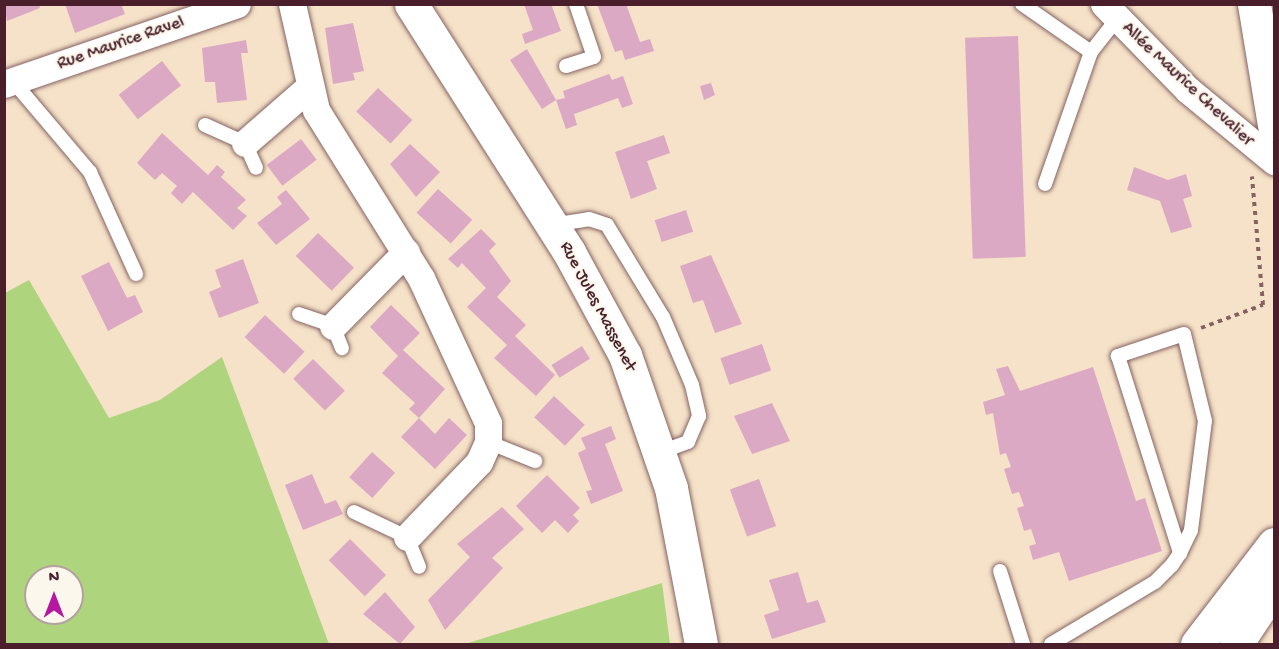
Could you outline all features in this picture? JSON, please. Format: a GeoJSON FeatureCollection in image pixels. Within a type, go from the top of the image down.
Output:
{"type":"FeatureCollection","features":[{"type":"Feature","properties":{"kind":"street","name":"Rue Maurice Ravel"},"geometry":{"type":"LineString","coordinates":[[9,83],[237,4]]}},
{"type":"Feature","properties":{"kind":"street"},"geometry":{"type":"LineString","coordinates":[[292,4],[308,89],[406,252],[485,416],[488,442],[479,462],[407,537]]}},
{"type":"Feature","properties":{"kind":"street","name":"Rue Jules Massenet"},"geometry":{"type":"LineString","coordinates":[[411,4],[552,225],[618,340],[661,452],[701,645]]}},
{"type":"Feature","properties":{"kind":"street"},"geometry":{"type":"LineString","coordinates":[[1254,4],[1275,125]]}},
{"type":"Feature","properties":{"kind":"street","name":"Allée Maurice Chevalier"},"geometry":{"type":"LineString","coordinates":[[1111,12],[1263,165]]}},
{"type":"Feature","properties":{"kind":"street"},"geometry":{"type":"LineString","coordinates":[[245,143],[308,89]]}},
{"type":"Feature","properties":{"kind":"street"},"geometry":{"type":"LineString","coordinates":[[338,337],[406,252]]}},
{"type":"Feature","properties":{"kind":"street"},"geometry":{"type":"LineString","coordinates":[[1208,640],[1275,544]]}},
{"type":"Feature","properties":{"kind":"street"},"geometry":{"type":"LineString","coordinates":[[1208,640],[1275,587]]}},
{"type":"Feature","properties":{"kind":"lane"},"geometry":{"type":"LineString","coordinates":[[566,66],[594,57],[576,4]]}},
{"type":"Feature","properties":{"kind":"lane"},"geometry":{"type":"LineString","coordinates":[[1022,4],[1091,52]]}},
{"type":"Feature","properties":{"kind":"lane"},"geometry":{"type":"LineString","coordinates":[[1045,184],[1091,52],[1111,12]]}},
{"type":"Feature","properties":{"kind":"lane"},"geometry":{"type":"LineString","coordinates":[[9,83],[92,176],[136,274]]}},
{"type":"Feature","properties":{"kind":"lane"},"geometry":{"type":"LineString","coordinates":[[205,125],[245,143],[256,168]]}},
{"type":"Feature","properties":{"kind":"lane"},"geometry":{"type":"LineString","coordinates":[[552,225],[589,219],[607,225],[663,317],[692,385],[699,416],[688,442],[661,452]]}},
{"type":"Feature","properties":{"kind":"lane"},"geometry":{"type":"LineString","coordinates":[[299,314],[338,337]]}},
{"type":"Feature","properties":{"kind":"lane"},"geometry":{"type":"LineString","coordinates":[[1051,645],[1155,582],[1180,553],[1198,503],[1205,421],[1184,334],[1118,356],[1180,553]]}},
{"type":"Feature","properties":{"kind":"lane"},"geometry":{"type":"LineString","coordinates":[[488,442],[535,461]]}},
{"type":"Feature","properties":{"kind":"lane"},"geometry":{"type":"LineString","coordinates":[[354,512],[407,537],[419,567]]}},
{"type":"Feature","properties":{"kind":"lane"},"geometry":{"type":"LineString","coordinates":[[1000,571],[1023,645]]}},
{"type":"Feature","properties":{"kind":"path"},"geometry":{"type":"LineString","coordinates":[[1184,334],[1263,305],[1263,165]]}},
{"type":"Feature","properties":{"kind":"green space"},"geometry":{"type":"Polygon","coordinates":[[[29,280],[109,418],[160,400],[222,357],[329,644],[5,644],[5,293],[29,280]]]}},
{"type":"Feature","properties":{"kind":"green space"},"geometry":{"type":"Polygon","coordinates":[[[662,583],[670,644],[465,644],[662,583]]]}},
{"type":"Feature","properties":{"kind":"building"},"geometry":{"type":"Polygon","coordinates":[[[4,4],[39,4],[40,8],[7,21],[4,4]]]}},
{"type":"Feature","properties":{"kind":"building"},"geometry":{"type":"Polygon","coordinates":[[[65,4],[121,4],[125,14],[75,33],[65,4]]]}},
{"type":"Feature","properties":{"kind":"building"},"geometry":{"type":"Polygon","coordinates":[[[524,4],[551,4],[561,31],[525,44],[522,34],[533,30],[524,4]]]}},
{"type":"Feature","properties":{"kind":"building"},"geometry":{"type":"Polygon","coordinates":[[[597,4],[626,4],[640,42],[650,39],[654,51],[625,60],[622,50],[615,52],[597,4]]]}},
{"type":"Feature","properties":{"kind":"building"},"geometry":{"type":"Polygon","coordinates":[[[353,23],[364,71],[353,73],[355,80],[333,84],[325,28],[353,23]]]}},
{"type":"Feature","properties":{"kind":"building"},"geometry":{"type":"Polygon","coordinates":[[[1018,36],[1026,257],[973,259],[965,38],[1018,36]]]}},
{"type":"Feature","properties":{"kind":"building"},"geometry":{"type":"Polygon","coordinates":[[[246,40],[248,53],[241,53],[247,100],[217,103],[215,82],[205,82],[202,48],[246,40]]]}},
{"type":"Feature","properties":{"kind":"building"},"geometry":{"type":"Polygon","coordinates":[[[527,49],[556,100],[542,109],[510,60],[527,49]]]}},
{"type":"Feature","properties":{"kind":"building"},"geometry":{"type":"Polygon","coordinates":[[[162,61],[181,85],[138,119],[119,95],[162,61]]]}},
{"type":"Feature","properties":{"kind":"building"},"geometry":{"type":"Polygon","coordinates":[[[609,74],[612,80],[623,76],[633,104],[622,108],[618,98],[574,114],[577,125],[566,129],[556,100],[565,98],[563,91],[609,74]]]}},
{"type":"Feature","properties":{"kind":"building"},"geometry":{"type":"Polygon","coordinates":[[[711,83],[715,95],[704,100],[700,86],[711,83]]]}},
{"type":"Feature","properties":{"kind":"building"},"geometry":{"type":"Polygon","coordinates":[[[378,88],[412,120],[391,143],[356,111],[378,88]]]}},
{"type":"Feature","properties":{"kind":"building"},"geometry":{"type":"Polygon","coordinates":[[[162,133],[208,175],[217,165],[225,172],[221,177],[246,200],[237,208],[247,216],[233,230],[193,192],[182,204],[171,193],[177,186],[162,173],[155,180],[137,163],[162,133]]]}},
{"type":"Feature","properties":{"kind":"building"},"geometry":{"type":"Polygon","coordinates":[[[664,135],[670,153],[647,161],[657,189],[631,199],[615,152],[664,135]]]}},
{"type":"Feature","properties":{"kind":"building"},"geometry":{"type":"Polygon","coordinates":[[[301,139],[317,160],[282,186],[267,165],[301,139]]]}},
{"type":"Feature","properties":{"kind":"building"},"geometry":{"type":"Polygon","coordinates":[[[410,144],[440,172],[416,197],[390,164],[410,144]]]}},
{"type":"Feature","properties":{"kind":"building"},"geometry":{"type":"Polygon","coordinates":[[[1134,167],[1168,180],[1186,174],[1192,196],[1183,199],[1192,227],[1171,233],[1160,201],[1127,190],[1134,167]]]}},
{"type":"Feature","properties":{"kind":"building"},"geometry":{"type":"Polygon","coordinates":[[[438,189],[472,220],[451,244],[417,213],[438,189]]]}},
{"type":"Feature","properties":{"kind":"building"},"geometry":{"type":"Polygon","coordinates":[[[286,190],[310,219],[276,245],[257,223],[282,204],[277,197],[286,190]]]}},
{"type":"Feature","properties":{"kind":"building"},"geometry":{"type":"Polygon","coordinates":[[[686,210],[693,232],[662,242],[655,220],[686,210]]]}},
{"type":"Feature","properties":{"kind":"building"},"geometry":{"type":"Polygon","coordinates":[[[481,229],[496,244],[489,251],[511,281],[497,297],[526,325],[515,336],[555,375],[536,396],[494,358],[507,345],[467,307],[486,288],[462,263],[458,268],[448,259],[481,229]]]}},
{"type":"Feature","properties":{"kind":"building"},"geometry":{"type":"Polygon","coordinates":[[[318,233],[354,268],[332,291],[296,256],[318,233]]]}},
{"type":"Feature","properties":{"kind":"building"},"geometry":{"type":"Polygon","coordinates":[[[711,255],[742,324],[715,333],[703,300],[693,303],[680,266],[711,255]]]}},
{"type":"Feature","properties":{"kind":"building"},"geometry":{"type":"Polygon","coordinates":[[[243,259],[259,303],[219,318],[209,292],[221,287],[215,270],[243,259]]]}},
{"type":"Feature","properties":{"kind":"building"},"geometry":{"type":"Polygon","coordinates":[[[109,262],[127,298],[135,295],[143,312],[108,331],[81,276],[109,262]]]}},
{"type":"Feature","properties":{"kind":"building"},"geometry":{"type":"Polygon","coordinates":[[[391,305],[420,333],[403,350],[445,389],[419,418],[409,409],[415,403],[382,373],[398,356],[370,327],[391,305]]]}},
{"type":"Feature","properties":{"kind":"building"},"geometry":{"type":"Polygon","coordinates":[[[265,315],[304,352],[284,374],[245,337],[265,315]]]}},
{"type":"Feature","properties":{"kind":"building"},"geometry":{"type":"Polygon","coordinates":[[[762,344],[771,370],[730,385],[720,358],[762,344]]]}},
{"type":"Feature","properties":{"kind":"building"},"geometry":{"type":"Polygon","coordinates":[[[582,346],[590,359],[559,378],[551,365],[582,346]]]}},
{"type":"Feature","properties":{"kind":"building"},"geometry":{"type":"Polygon","coordinates":[[[313,359],[345,391],[325,411],[293,379],[313,359]]]}},
{"type":"Feature","properties":{"kind":"building"},"geometry":{"type":"Polygon","coordinates":[[[1008,366],[1020,391],[1093,367],[1136,501],[1145,498],[1162,551],[1069,581],[1059,552],[1033,560],[1029,546],[1036,544],[1031,529],[1024,531],[1017,508],[1024,506],[1019,492],[1012,494],[1004,469],[1011,467],[1006,453],[1000,455],[993,413],[986,415],[983,402],[1005,395],[996,369],[1008,366]]]}},
{"type":"Feature","properties":{"kind":"building"},"geometry":{"type":"Polygon","coordinates":[[[554,396],[585,425],[565,446],[534,417],[554,396]]]}},
{"type":"Feature","properties":{"kind":"building"},"geometry":{"type":"Polygon","coordinates":[[[772,403],[790,441],[752,454],[734,416],[772,403]]]}},
{"type":"Feature","properties":{"kind":"building"},"geometry":{"type":"Polygon","coordinates":[[[419,418],[435,434],[449,418],[467,435],[435,469],[401,437],[419,418]]]}},
{"type":"Feature","properties":{"kind":"building"},"geometry":{"type":"Polygon","coordinates":[[[611,426],[616,439],[605,444],[623,491],[591,504],[586,491],[592,490],[578,453],[586,449],[581,438],[611,426]]]}},
{"type":"Feature","properties":{"kind":"building"},"geometry":{"type":"Polygon","coordinates":[[[372,452],[395,473],[372,498],[349,477],[372,452]]]}},
{"type":"Feature","properties":{"kind":"building"},"geometry":{"type":"Polygon","coordinates":[[[312,474],[325,504],[336,500],[343,514],[303,530],[285,485],[312,474]]]}},
{"type":"Feature","properties":{"kind":"building"},"geometry":{"type":"Polygon","coordinates":[[[547,475],[580,508],[573,515],[579,521],[568,533],[555,520],[542,533],[516,506],[547,475]]]}},
{"type":"Feature","properties":{"kind":"building"},"geometry":{"type":"Polygon","coordinates":[[[759,479],[776,526],[747,537],[730,490],[759,479]]]}},
{"type":"Feature","properties":{"kind":"building"},"geometry":{"type":"Polygon","coordinates":[[[502,507],[524,529],[492,558],[503,568],[445,630],[428,600],[470,557],[457,544],[502,507]]]}},
{"type":"Feature","properties":{"kind":"building"},"geometry":{"type":"Polygon","coordinates":[[[350,539],[386,575],[365,596],[329,560],[350,539]]]}},
{"type":"Feature","properties":{"kind":"building"},"geometry":{"type":"Polygon","coordinates":[[[798,572],[807,603],[818,600],[826,622],[772,639],[764,615],[779,610],[769,580],[798,572]]]}},
{"type":"Feature","properties":{"kind":"building"},"geometry":{"type":"Polygon","coordinates":[[[385,592],[415,627],[400,644],[363,614],[385,592]]]}}]}
